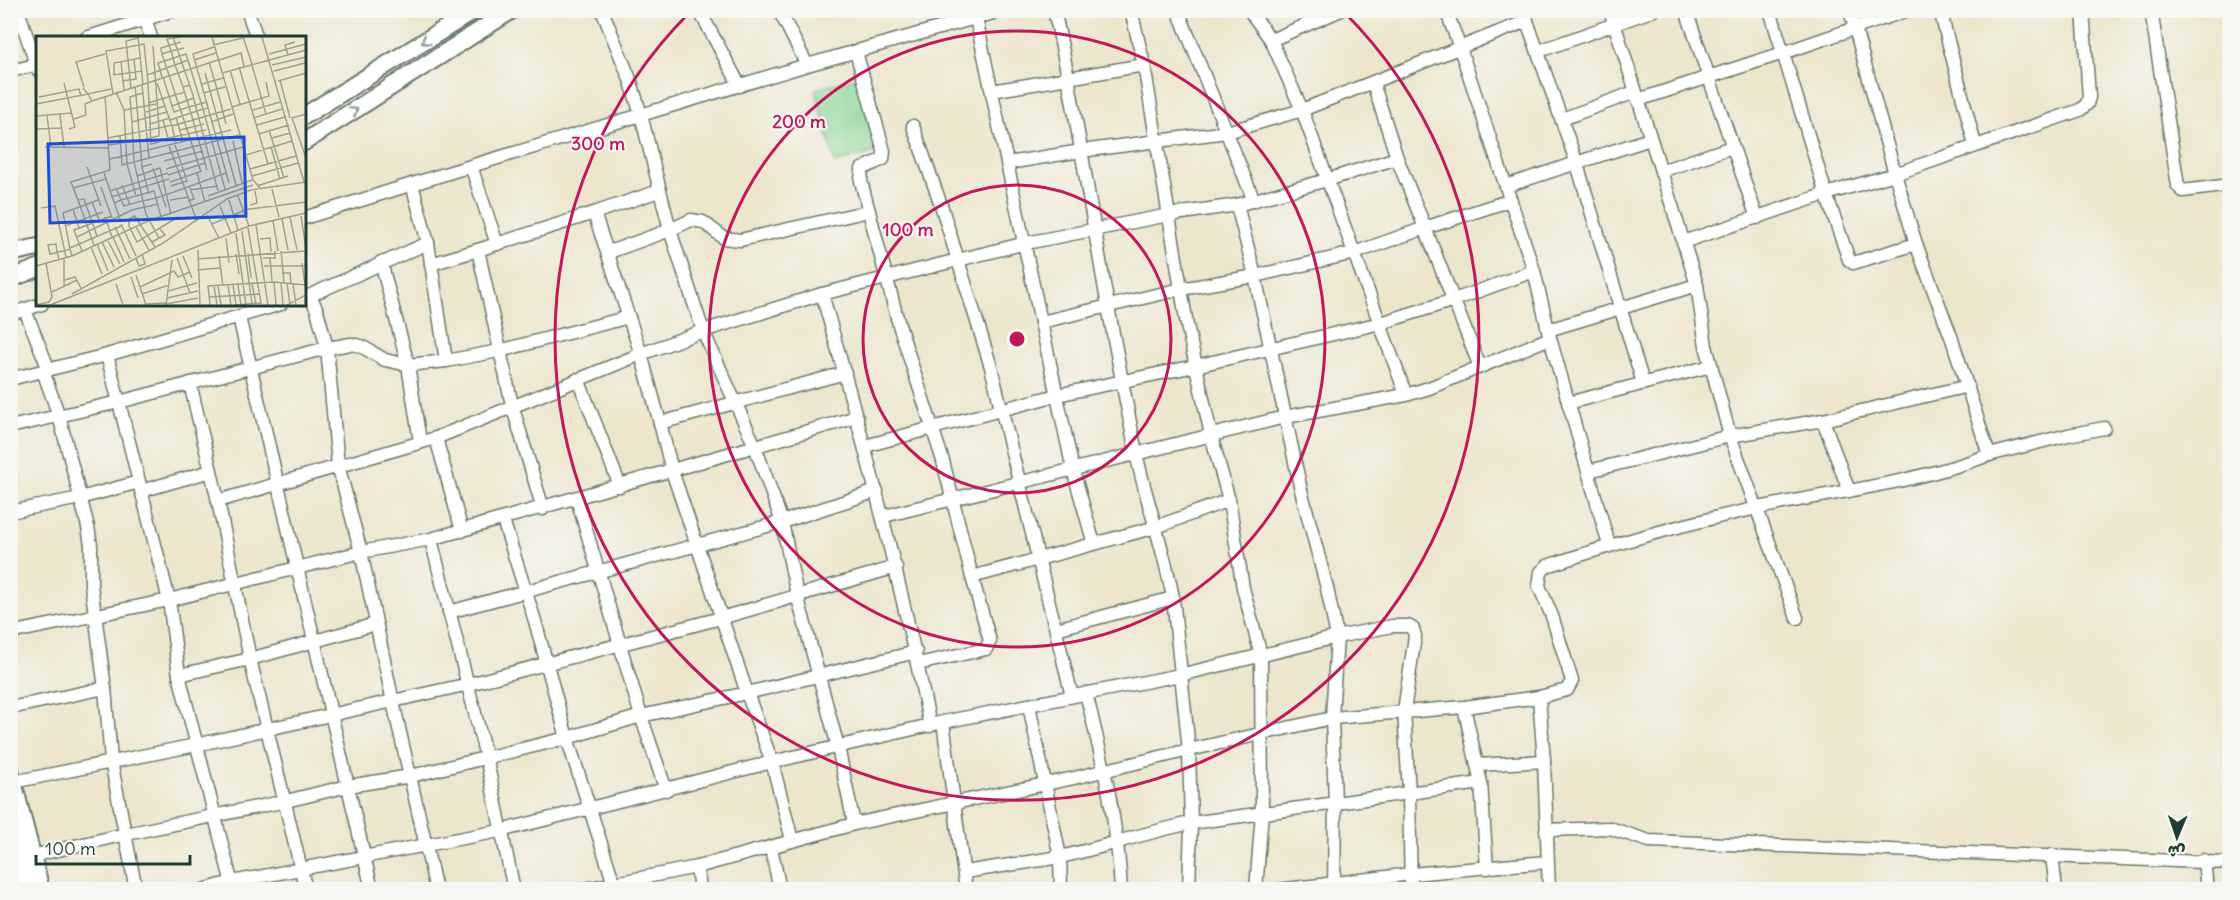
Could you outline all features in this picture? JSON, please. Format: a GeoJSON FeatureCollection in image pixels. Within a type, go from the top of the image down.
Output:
{"type":"FeatureCollection","features":[{"type":"Feature","properties":{"kind":"main road"},"geometry":{"type":"LineString","coordinates":[[306,115],[450,17],[475,10]]}},
{"type":"Feature","properties":{"kind":"main road"},"geometry":{"type":"LineString","coordinates":[[306,141],[512,10]]}},
{"type":"Feature","properties":{"kind":"main road"},"geometry":{"type":"LineString","coordinates":[[12,258],[36,248]]}},
{"type":"Feature","properties":{"kind":"main road"},"geometry":{"type":"LineString","coordinates":[[12,258],[36,261]]}},
{"type":"Feature","properties":{"kind":"main road"},"geometry":{"type":"LineString","coordinates":[[10,279],[36,269]]}},
{"type":"Feature","properties":{"kind":"main road"},"geometry":{"type":"LineString","coordinates":[[12,776],[41,890]]}},
{"type":"Feature","properties":{"kind":"main road"},"geometry":{"type":"LineString","coordinates":[[10,820],[26,881]]}},
{"type":"Feature","properties":{"kind":"street"},"geometry":{"type":"LineString","coordinates":[[10,71],[36,60],[18,10]]}},
{"type":"Feature","properties":{"kind":"street"},"geometry":{"type":"LineString","coordinates":[[90,36],[145,15],[174,10]]}},
{"type":"Feature","properties":{"kind":"street"},"geometry":{"type":"LineString","coordinates":[[247,10],[256,36]]}},
{"type":"Feature","properties":{"kind":"street"},"geometry":{"type":"LineString","coordinates":[[602,10],[631,82],[670,230],[704,331],[755,446],[782,522],[797,595],[838,747],[854,824]]}},
{"type":"Feature","properties":{"kind":"street"},"geometry":{"type":"LineString","coordinates":[[699,10],[740,86]]}},
{"type":"Feature","properties":{"kind":"street"},"geometry":{"type":"LineString","coordinates":[[306,217],[807,65],[1004,10]]}},
{"type":"Feature","properties":{"kind":"street"},"geometry":{"type":"LineString","coordinates":[[1054,10],[1070,77],[1107,306],[1136,452],[1167,564],[1173,598],[1189,750],[1191,823],[1189,890]]}},
{"type":"Feature","properties":{"kind":"street"},"geometry":{"type":"LineString","coordinates":[[1145,10],[1132,13],[1144,65],[1181,289],[1210,435],[1229,500],[1244,588],[1262,655],[1262,812],[1256,890]]}},
{"type":"Feature","properties":{"kind":"street"},"geometry":{"type":"LineString","coordinates":[[1178,10],[1254,201]]}},
{"type":"Feature","properties":{"kind":"street"},"geometry":{"type":"LineString","coordinates":[[1249,10],[1271,40],[1302,110],[1406,395]]}},
{"type":"Feature","properties":{"kind":"street"},"geometry":{"type":"LineString","coordinates":[[1271,40],[1341,10]]}},
{"type":"Feature","properties":{"kind":"street"},"geometry":{"type":"LineString","coordinates":[[1446,10],[1534,271],[1568,403],[1610,545]]}},
{"type":"Feature","properties":{"kind":"street"},"geometry":{"type":"LineString","coordinates":[[1610,10],[1697,285],[1706,346],[1730,436],[1797,618]]}},
{"type":"Feature","properties":{"kind":"street"},"geometry":{"type":"LineString","coordinates":[[1539,51],[1654,10]]}},
{"type":"Feature","properties":{"kind":"street"},"geometry":{"type":"LineString","coordinates":[[1686,10],[1757,218]]}},
{"type":"Feature","properties":{"kind":"street"},"geometry":{"type":"LineString","coordinates":[[1770,10],[1826,194],[1851,262],[1856,263],[1916,244]]}},
{"type":"Feature","properties":{"kind":"street"},"geometry":{"type":"LineString","coordinates":[[1850,10],[1916,244],[1952,339],[1989,455]]}},
{"type":"Feature","properties":{"kind":"street"},"geometry":{"type":"LineString","coordinates":[[1562,119],[1637,96],[1709,78],[1908,10]]}},
{"type":"Feature","properties":{"kind":"street"},"geometry":{"type":"LineString","coordinates":[[1940,10],[1976,145]]}},
{"type":"Feature","properties":{"kind":"street"},"geometry":{"type":"LineString","coordinates":[[1683,242],[1826,194],[1895,174],[2085,107],[2089,102],[2089,81],[2083,10]]}},
{"type":"Feature","properties":{"kind":"street"},"geometry":{"type":"LineString","coordinates":[[2151,10],[2178,186],[2183,191],[2190,192],[2229,184]]}},
{"type":"Feature","properties":{"kind":"street"},"geometry":{"type":"LineString","coordinates":[[783,12],[807,65]]}},
{"type":"Feature","properties":{"kind":"street"},"geometry":{"type":"LineString","coordinates":[[145,15],[150,36]]}},
{"type":"Feature","properties":{"kind":"street"},"geometry":{"type":"LineString","coordinates":[[1008,163],[1227,132],[1302,110],[1373,83],[1460,48],[1527,16],[1577,164],[1643,383]]}},
{"type":"Feature","properties":{"kind":"street"},"geometry":{"type":"LineString","coordinates":[[976,18],[1073,470],[1094,544]]}},
{"type":"Feature","properties":{"kind":"street"},"geometry":{"type":"LineString","coordinates":[[32,856],[348,786],[411,776],[567,738],[641,716],[818,675],[986,649],[990,641],[932,427],[899,325],[869,211],[861,173],[862,170],[883,159],[884,151],[856,52]]}},
{"type":"Feature","properties":{"kind":"street"},"geometry":{"type":"LineString","coordinates":[[992,91],[1144,65]]}},
{"type":"Feature","properties":{"kind":"street"},"geometry":{"type":"LineString","coordinates":[[1373,83],[1396,158],[1480,367]]}},
{"type":"Feature","properties":{"kind":"street"},"geometry":{"type":"LineString","coordinates":[[913,126],[959,260],[1001,410],[1072,696]]}},
{"type":"Feature","properties":{"kind":"street"},"geometry":{"type":"LineString","coordinates":[[1506,186],[1650,139]]}},
{"type":"Feature","properties":{"kind":"street"},"geometry":{"type":"LineString","coordinates":[[1661,171],[1732,147]]}},
{"type":"Feature","properties":{"kind":"street"},"geometry":{"type":"LineString","coordinates":[[218,501],[436,438],[641,354],[704,331],[822,294],[1026,243],[1254,201],[1396,158]]}},
{"type":"Feature","properties":{"kind":"street"},"geometry":{"type":"LineString","coordinates":[[471,166],[497,244]]}},
{"type":"Feature","properties":{"kind":"street"},"geometry":{"type":"LineString","coordinates":[[412,184],[428,243],[446,361]]}},
{"type":"Feature","properties":{"kind":"street"},"geometry":{"type":"LineString","coordinates":[[431,264],[659,191]]}},
{"type":"Feature","properties":{"kind":"street"},"geometry":{"type":"LineString","coordinates":[[1041,322],[1181,289],[1255,276],[1354,253],[1510,200]]}},
{"type":"Feature","properties":{"kind":"street"},"geometry":{"type":"LineString","coordinates":[[1237,205],[1337,637],[1332,718],[1335,802],[1334,887]]}},
{"type":"Feature","properties":{"kind":"street"},"geometry":{"type":"LineString","coordinates":[[609,252],[670,230],[684,222],[697,220],[724,238],[740,240],[869,211]]}},
{"type":"Feature","properties":{"kind":"street"},"geometry":{"type":"LineString","coordinates":[[594,213],[609,252],[641,354],[672,471],[772,762],[792,840]]}},
{"type":"Feature","properties":{"kind":"street"},"geometry":{"type":"LineString","coordinates":[[10,225],[12,258]]}},
{"type":"Feature","properties":{"kind":"street"},"geometry":{"type":"LineString","coordinates":[[428,243],[381,262],[307,297],[317,310],[327,348],[338,465],[361,552],[436,890]]}},
{"type":"Feature","properties":{"kind":"street"},"geometry":{"type":"LineString","coordinates":[[478,250],[512,405],[543,508]]}},
{"type":"Feature","properties":{"kind":"street"},"geometry":{"type":"LineString","coordinates":[[381,262],[408,365],[420,442]]}},
{"type":"Feature","properties":{"kind":"street"},"geometry":{"type":"LineString","coordinates":[[865,446],[1057,395],[1381,323],[1534,271]]}},
{"type":"Feature","properties":{"kind":"street"},"geometry":{"type":"LineString","coordinates":[[884,516],[1285,417],[1406,395],[1480,367],[1549,334],[1621,308],[1697,285]]}},
{"type":"Feature","properties":{"kind":"street"},"geometry":{"type":"LineString","coordinates":[[822,294],[878,491],[917,658],[930,726]]}},
{"type":"Feature","properties":{"kind":"street"},"geometry":{"type":"LineString","coordinates":[[10,314],[36,306]]}},
{"type":"Feature","properties":{"kind":"street"},"geometry":{"type":"LineString","coordinates":[[10,380],[107,355],[273,306]]}},
{"type":"Feature","properties":{"kind":"street"},"geometry":{"type":"LineString","coordinates":[[25,310],[59,416],[91,545],[91,585],[105,688],[111,761],[136,890]]}},
{"type":"Feature","properties":{"kind":"street"},"geometry":{"type":"LineString","coordinates":[[239,317],[372,890]]}},
{"type":"Feature","properties":{"kind":"street"},"geometry":{"type":"LineString","coordinates":[[10,427],[119,402],[327,348],[351,344],[361,346],[386,360],[408,365],[446,361],[499,351],[629,317]]}},
{"type":"Feature","properties":{"kind":"street"},"geometry":{"type":"LineString","coordinates":[[107,355],[169,600],[179,675],[233,886]]}},
{"type":"Feature","properties":{"kind":"street"},"geometry":{"type":"LineString","coordinates":[[1568,403],[1711,366]]}},
{"type":"Feature","properties":{"kind":"street"},"geometry":{"type":"LineString","coordinates":[[660,423],[845,373]]}},
{"type":"Feature","properties":{"kind":"street"},"geometry":{"type":"LineString","coordinates":[[578,379],[620,486]]}},
{"type":"Feature","properties":{"kind":"street"},"geometry":{"type":"LineString","coordinates":[[190,383],[218,501],[250,659],[306,890]]}},
{"type":"Feature","properties":{"kind":"street"},"geometry":{"type":"LineString","coordinates":[[1589,471],[1730,436],[1823,420],[1968,386]]}},
{"type":"Feature","properties":{"kind":"street"},"geometry":{"type":"LineString","coordinates":[[10,633],[169,600],[361,552],[431,539],[578,499],[857,417]]}},
{"type":"Feature","properties":{"kind":"street"},"geometry":{"type":"LineString","coordinates":[[1823,420],[1849,491]]}},
{"type":"Feature","properties":{"kind":"street"},"geometry":{"type":"LineString","coordinates":[[579,890],[615,887],[854,824],[1105,771],[1332,718],[1464,707],[1539,697],[1568,690],[1572,681],[1552,616],[1541,592],[1539,578],[1547,566],[1610,545],[1758,508],[1849,491],[1945,469],[1989,455],[2104,428]]}},
{"type":"Feature","properties":{"kind":"street"},"geometry":{"type":"LineString","coordinates":[[436,438],[462,531]]}},
{"type":"Feature","properties":{"kind":"street"},"geometry":{"type":"LineString","coordinates":[[10,512],[211,471]]}},
{"type":"Feature","properties":{"kind":"street"},"geometry":{"type":"LineString","coordinates":[[449,612],[782,522],[878,491]]}},
{"type":"Feature","properties":{"kind":"street"},"geometry":{"type":"LineString","coordinates":[[578,499],[641,716],[666,790]]}},
{"type":"Feature","properties":{"kind":"street"},"geometry":{"type":"LineString","coordinates":[[972,577],[1156,526],[1229,500]]}},
{"type":"Feature","properties":{"kind":"street"},"geometry":{"type":"LineString","coordinates":[[503,520],[567,738],[615,887]]}},
{"type":"Feature","properties":{"kind":"street"},"geometry":{"type":"LineString","coordinates":[[431,539],[469,684],[514,890]]}},
{"type":"Feature","properties":{"kind":"street"},"geometry":{"type":"LineString","coordinates":[[12,776],[196,745],[393,702],[721,618],[896,567]]}},
{"type":"Feature","properties":{"kind":"street"},"geometry":{"type":"LineString","coordinates":[[1056,629],[1173,598]]}},
{"type":"Feature","properties":{"kind":"street"},"geometry":{"type":"LineString","coordinates":[[179,675],[250,659],[376,624]]}},
{"type":"Feature","properties":{"kind":"street"},"geometry":{"type":"LineString","coordinates":[[203,890],[233,886],[500,831],[772,762],[943,722],[1180,675],[1337,637],[1392,626],[1408,626],[1413,629],[1414,649],[1404,711],[1409,792],[1411,890]]}},
{"type":"Feature","properties":{"kind":"street"},"geometry":{"type":"LineString","coordinates":[[10,708],[105,688]]}},
{"type":"Feature","properties":{"kind":"street"},"geometry":{"type":"LineString","coordinates":[[1086,693],[1105,771],[1117,842],[1121,890]]}},
{"type":"Feature","properties":{"kind":"street"},"geometry":{"type":"LineString","coordinates":[[1539,697],[1549,890]]}},
{"type":"Feature","properties":{"kind":"street"},"geometry":{"type":"LineString","coordinates":[[1029,705],[1060,857],[1061,890]]}},
{"type":"Feature","properties":{"kind":"street"},"geometry":{"type":"LineString","coordinates":[[1464,707],[1481,783],[1487,868]]}},
{"type":"Feature","properties":{"kind":"street"},"geometry":{"type":"LineString","coordinates":[[943,722],[966,890]]}},
{"type":"Feature","properties":{"kind":"street"},"geometry":{"type":"LineString","coordinates":[[1478,765],[1544,761]]}},
{"type":"Feature","properties":{"kind":"street"},"geometry":{"type":"LineString","coordinates":[[965,872],[1060,857],[1191,823],[1481,783]]}},
{"type":"Feature","properties":{"kind":"street"},"geometry":{"type":"LineString","coordinates":[[1546,830],[1610,828],[1649,841],[2229,862]]}},
{"type":"Feature","properties":{"kind":"street"},"geometry":{"type":"LineString","coordinates":[[771,847],[780,890]]}},
{"type":"Feature","properties":{"kind":"street"},"geometry":{"type":"LineString","coordinates":[[2052,855],[2056,890]]}},
{"type":"Feature","properties":{"kind":"street"},"geometry":{"type":"LineString","coordinates":[[2204,860],[2206,890]]}},
{"type":"Feature","properties":{"kind":"street"},"geometry":{"type":"LineString","coordinates":[[1278,890],[1334,887],[1412,874],[1547,862]]}},
{"type":"Feature","properties":{"kind":"street"},"geometry":{"type":"LineString","coordinates":[[697,867],[700,890]]}},
{"type":"Feature","properties":{"kind":"street"},"geometry":{"type":"LineString","coordinates":[[10,884],[26,881]]}},
{"type":"Feature","properties":{"kind":"green space"},"geometry":{"type":"Polygon","coordinates":[[[859,77],[879,151],[835,163],[815,89],[859,77]]]}}]}
